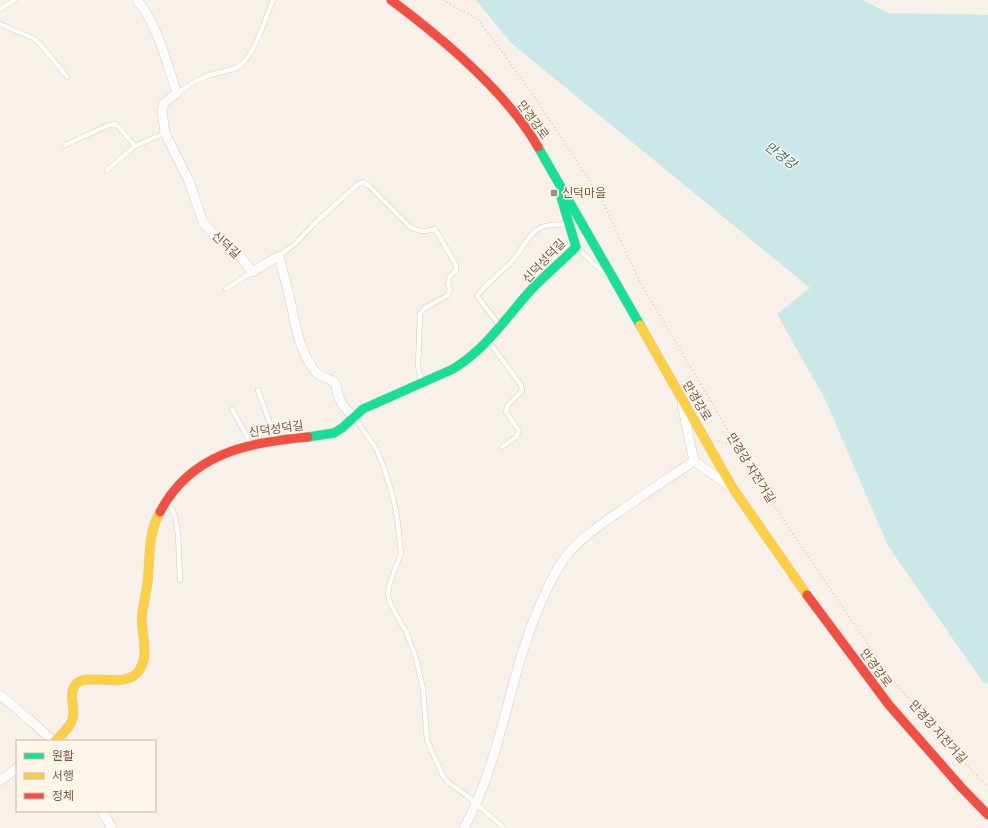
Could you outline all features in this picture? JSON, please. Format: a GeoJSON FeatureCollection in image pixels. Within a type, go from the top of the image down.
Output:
{"type":"FeatureCollection","features":[{"type":"Feature","properties":{"kind":"street"},"geometry":{"type":"LineString","coordinates":[[137,0],[154,28],[177,93]]}},
{"type":"Feature","properties":{"kind":"street","name":"만경강로"},"geometry":{"type":"LineString","coordinates":[[391,0],[426,26],[484,79],[505,102],[532,136],[732,487],[803,590],[889,705],[961,787],[988,815]]}},
{"type":"Feature","properties":{"kind":"street","name":"신덕길"},"geometry":{"type":"LineString","coordinates":[[177,93],[164,103],[162,110],[165,133],[189,181],[203,222],[214,235],[239,254],[252,272]]}},
{"type":"Feature","properties":{"kind":"street","name":"신덕성덕길"},"geometry":{"type":"LineString","coordinates":[[55,740],[70,723],[73,715],[73,691],[75,684],[82,680],[123,681],[137,674],[142,666],[145,655],[145,645],[142,621],[148,580],[150,542],[153,528],[167,501],[185,478],[208,460],[239,447],[276,440],[325,435],[335,432],[343,428],[361,410],[465,363],[488,341],[526,296],[576,247],[556,178]]}},
{"type":"Feature","properties":{"kind":"street"},"geometry":{"type":"LineString","coordinates":[[252,272],[279,256],[297,334],[308,360],[319,376],[332,380],[336,384],[336,389],[343,408],[354,417]]}},
{"type":"Feature","properties":{"kind":"street"},"geometry":{"type":"LineString","coordinates":[[681,399],[694,461],[732,487]]}},
{"type":"Feature","properties":{"kind":"street"},"geometry":{"type":"LineString","coordinates":[[464,828],[476,804],[492,765],[520,658],[529,631],[543,596],[564,559],[587,535],[694,461]]}},
{"type":"Feature","properties":{"kind":"street"},"geometry":{"type":"LineString","coordinates":[[0,695],[53,740]]}},
{"type":"Feature","properties":{"kind":"street"},"geometry":{"type":"LineString","coordinates":[[0,781],[16,769]]}},
{"type":"Feature","properties":{"kind":"street"},"geometry":{"type":"LineString","coordinates":[[103,812],[112,828]]}},
{"type":"Feature","properties":{"kind":"lane"},"geometry":{"type":"LineString","coordinates":[[0,9],[14,0]]}},
{"type":"Feature","properties":{"kind":"lane"},"geometry":{"type":"LineString","coordinates":[[177,93],[198,80],[241,65],[253,48],[273,0]]}},
{"type":"Feature","properties":{"kind":"lane"},"geometry":{"type":"LineString","coordinates":[[0,24],[33,38],[41,45],[67,77]]}},
{"type":"Feature","properties":{"kind":"lane"},"geometry":{"type":"LineString","coordinates":[[65,145],[110,125],[116,124],[135,146]]}},
{"type":"Feature","properties":{"kind":"lane"},"geometry":{"type":"LineString","coordinates":[[107,170],[135,146],[165,133]]}},
{"type":"Feature","properties":{"kind":"lane"},"geometry":{"type":"LineString","coordinates":[[279,256],[296,243],[313,225],[357,185],[363,182],[368,185],[408,226],[416,231],[425,232],[435,229],[456,265],[456,270],[449,278],[448,285],[450,289],[448,296],[425,308],[420,314],[418,366],[422,383]]}},
{"type":"Feature","properties":{"kind":"lane"},"geometry":{"type":"LineString","coordinates":[[500,327],[477,296],[485,286],[513,259],[539,229],[547,226],[569,224]]}},
{"type":"Feature","properties":{"kind":"lane"},"geometry":{"type":"LineString","coordinates":[[576,247],[617,285]]}},
{"type":"Feature","properties":{"kind":"lane"},"geometry":{"type":"LineString","coordinates":[[226,289],[252,272]]}},
{"type":"Feature","properties":{"kind":"lane"},"geometry":{"type":"LineString","coordinates":[[488,341],[521,385],[522,391],[507,406],[506,412],[518,431],[516,437],[502,447]]}},
{"type":"Feature","properties":{"kind":"lane"},"geometry":{"type":"LineString","coordinates":[[258,390],[276,440]]}},
{"type":"Feature","properties":{"kind":"lane"},"geometry":{"type":"LineString","coordinates":[[232,409],[250,444]]}},
{"type":"Feature","properties":{"kind":"lane"},"geometry":{"type":"LineString","coordinates":[[354,417],[377,450],[392,494],[397,516],[400,552],[389,586],[388,595],[390,603],[407,634],[416,658],[423,689],[427,740],[443,776],[449,783],[466,794],[504,828]]}},
{"type":"Feature","properties":{"kind":"lane"},"geometry":{"type":"LineString","coordinates":[[167,501],[175,516],[178,534],[180,580]]}},
{"type":"Feature","properties":{"kind":"path","name":"만경강 자전거길"},"geometry":{"type":"LineString","coordinates":[[443,0],[479,20],[534,96],[601,198],[639,280],[781,517],[890,677],[958,756],[988,787]]}},
{"type":"Feature","properties":{"kind":"path"},"geometry":{"type":"LineString","coordinates":[[704,436],[738,447]]}},
{"type":"Feature","properties":{"kind":"water","name":"만경강"},"geometry":{"type":"Polygon","coordinates":[[[476,0],[863,0],[888,13],[988,15],[988,684],[983,682],[888,546],[826,401],[777,314],[810,288],[510,42],[476,0]]]}},
{"type":"Feature","properties":{"kind":"traffic: fast"},"geometry":{"type":"LineString","coordinates":[[538,147],[640,325]]}},
{"type":"Feature","properties":{"kind":"traffic: fast"},"geometry":{"type":"LineString","coordinates":[[308,437],[334,433],[342,428],[363,409],[453,369],[465,361],[485,343],[530,291],[576,247],[561,197]]}},
{"type":"Feature","properties":{"kind":"traffic: slow"},"geometry":{"type":"LineString","coordinates":[[640,325],[732,487],[807,595]]}},
{"type":"Feature","properties":{"kind":"traffic: slow"},"geometry":{"type":"LineString","coordinates":[[56,740],[66,730],[72,721],[72,692],[76,684],[88,679],[122,680],[130,678],[137,673],[141,667],[144,660],[142,617],[147,583],[151,536],[160,512]]}},
{"type":"Feature","properties":{"kind":"traffic: jam"},"geometry":{"type":"LineString","coordinates":[[391,0],[431,31],[472,67],[509,106],[525,126],[538,147]]}},
{"type":"Feature","properties":{"kind":"traffic: jam"},"geometry":{"type":"LineString","coordinates":[[160,512],[173,492],[188,476],[204,464],[243,448],[264,443],[308,437]]}},
{"type":"Feature","properties":{"kind":"traffic: jam"},"geometry":{"type":"LineString","coordinates":[[807,595],[889,705],[961,787],[988,815]]}},
{"type":"Feature","properties":{"kind":"place","name":"신덕마을"},"geometry":{"type":"Point","coordinates":[554,193]}}]}
